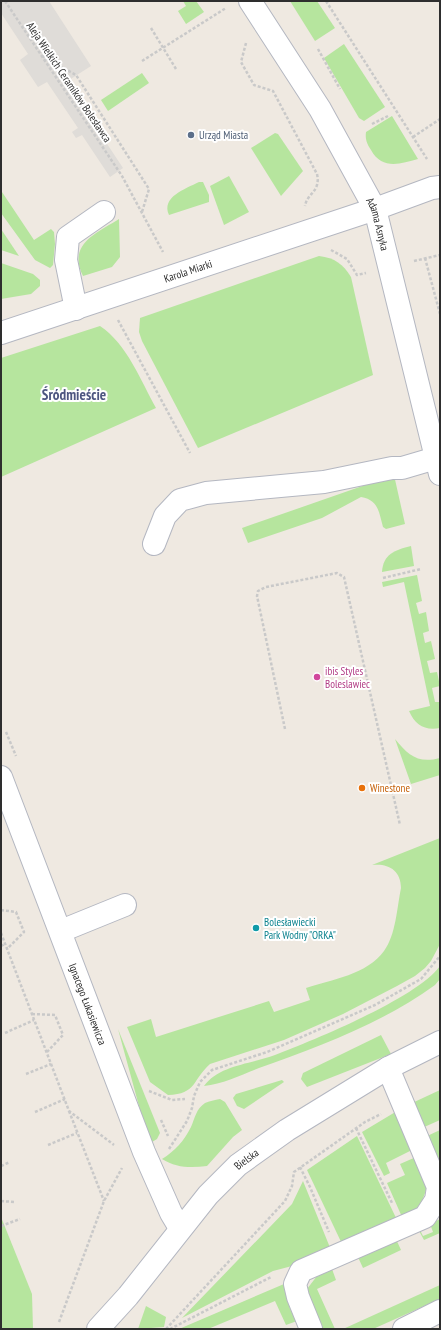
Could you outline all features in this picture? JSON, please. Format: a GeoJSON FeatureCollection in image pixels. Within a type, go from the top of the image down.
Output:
{"type":"FeatureCollection","features":[{"type":"Feature","properties":{"kind":"street","name":"Adama Asnyka"},"geometry":{"type":"LineString","coordinates":[[250,1],[320,109],[375,209],[438,466]]}},
{"type":"Feature","properties":{"kind":"street","name":"Karola Miarki"},"geometry":{"type":"LineString","coordinates":[[1,333],[375,209],[432,188],[440,187]]}},
{"type":"Feature","properties":{"kind":"street"},"geometry":{"type":"LineString","coordinates":[[76,309],[66,260],[68,238],[104,212]]}},
{"type":"Feature","properties":{"kind":"street"},"geometry":{"type":"LineString","coordinates":[[154,544],[165,516],[180,500],[206,493],[324,482],[392,468],[438,466]]}},
{"type":"Feature","properties":{"kind":"street","name":"Ignacego Łukasiewicza"},"geometry":{"type":"LineString","coordinates":[[1,777],[148,1162],[171,1213],[180,1228]]}},
{"type":"Feature","properties":{"kind":"street"},"geometry":{"type":"LineString","coordinates":[[61,931],[125,905]]}},
{"type":"Feature","properties":{"kind":"street","name":"Bielska"},"geometry":{"type":"LineString","coordinates":[[98,1329],[128,1296],[180,1228],[208,1195],[238,1165],[287,1130],[388,1068],[440,1042]]}},
{"type":"Feature","properties":{"kind":"street"},"geometry":{"type":"LineString","coordinates":[[311,1329],[298,1297],[295,1284],[301,1271],[425,1217],[436,1200],[438,1187],[388,1068]]}},
{"type":"Feature","properties":{"kind":"street"},"geometry":{"type":"LineString","coordinates":[[404,1329],[440,1311]]}},
{"type":"Feature","properties":{"kind":"path","name":"Aleja Wielkich Ceramików Bolesławca"},"geometry":{"type":"LineString","coordinates":[[5,1],[118,171],[164,254]]}},
{"type":"Feature","properties":{"kind":"path"},"geometry":{"type":"LineString","coordinates":[[326,1],[427,158]]}},
{"type":"Feature","properties":{"kind":"path"},"geometry":{"type":"LineString","coordinates":[[224,5],[230,14]]}},
{"type":"Feature","properties":{"kind":"path"},"geometry":{"type":"LineString","coordinates":[[142,61],[226,8]]}},
{"type":"Feature","properties":{"kind":"path"},"geometry":{"type":"LineString","coordinates":[[151,28],[176,69]]}},
{"type":"Feature","properties":{"kind":"path"},"geometry":{"type":"LineString","coordinates":[[248,40],[241,62],[254,85],[273,90],[317,174],[318,179],[316,191],[306,201],[305,208]]}},
{"type":"Feature","properties":{"kind":"path"},"geometry":{"type":"LineString","coordinates":[[42,56],[76,75],[102,113],[149,189],[142,212]]}},
{"type":"Feature","properties":{"kind":"path"},"geometry":{"type":"LineString","coordinates":[[372,124],[388,116]]}},
{"type":"Feature","properties":{"kind":"path"},"geometry":{"type":"LineString","coordinates":[[414,137],[440,119]]}},
{"type":"Feature","properties":{"kind":"path"},"geometry":{"type":"LineString","coordinates":[[329,250],[347,259],[357,275],[368,273]]}},
{"type":"Feature","properties":{"kind":"path"},"geometry":{"type":"LineString","coordinates":[[409,262],[440,254]]}},
{"type":"Feature","properties":{"kind":"path"},"geometry":{"type":"LineString","coordinates":[[425,258],[440,314]]}},
{"type":"Feature","properties":{"kind":"path"},"geometry":{"type":"LineString","coordinates":[[115,314],[190,453]]}},
{"type":"Feature","properties":{"kind":"path"},"geometry":{"type":"LineString","coordinates":[[383,578],[421,569]]}},
{"type":"Feature","properties":{"kind":"path"},"geometry":{"type":"LineString","coordinates":[[285,729],[257,596],[258,591],[266,587],[337,573],[341,574],[344,577],[400,825]]}},
{"type":"Feature","properties":{"kind":"path"},"geometry":{"type":"LineString","coordinates":[[1,910],[16,912],[24,932],[7,949]]}},
{"type":"Feature","properties":{"kind":"path"},"geometry":{"type":"LineString","coordinates":[[1,933],[104,1201]]}},
{"type":"Feature","properties":{"kind":"path"},"geometry":{"type":"LineString","coordinates":[[1,946],[5,944]]}},
{"type":"Feature","properties":{"kind":"path"},"geometry":{"type":"LineString","coordinates":[[148,1162],[169,1149],[175,1141],[187,1121],[192,1108],[194,1096],[200,1082],[212,1070],[267,1052],[375,1005],[421,979],[440,956]]}},
{"type":"Feature","properties":{"kind":"path"},"geometry":{"type":"LineString","coordinates":[[32,1014],[55,1015],[63,1035],[47,1052]]}},
{"type":"Feature","properties":{"kind":"path"},"geometry":{"type":"LineString","coordinates":[[5,1033],[34,1020]]}},
{"type":"Feature","properties":{"kind":"path"},"geometry":{"type":"LineString","coordinates":[[26,1074],[51,1064]]}},
{"type":"Feature","properties":{"kind":"path"},"geometry":{"type":"LineString","coordinates":[[148,1091],[172,1100],[185,1099]]}},
{"type":"Feature","properties":{"kind":"path"},"geometry":{"type":"LineString","coordinates":[[35,1112],[65,1099]]}},
{"type":"Feature","properties":{"kind":"path"},"geometry":{"type":"LineString","coordinates":[[166,1329],[285,1201],[292,1186],[294,1172],[356,1128],[403,1103]]}},
{"type":"Feature","properties":{"kind":"path"},"geometry":{"type":"LineString","coordinates":[[69,1111],[117,1147]]}},
{"type":"Feature","properties":{"kind":"path"},"geometry":{"type":"LineString","coordinates":[[356,1128],[403,1226]]}},
{"type":"Feature","properties":{"kind":"path"},"geometry":{"type":"LineString","coordinates":[[48,1146],[77,1132]]}},
{"type":"Feature","properties":{"kind":"path"},"geometry":{"type":"LineString","coordinates":[[1,1166],[10,1162]]}},
{"type":"Feature","properties":{"kind":"path"},"geometry":{"type":"LineString","coordinates":[[59,1322],[104,1201],[125,1163]]}},
{"type":"Feature","properties":{"kind":"path"},"geometry":{"type":"LineString","coordinates":[[300,1168],[310,1187],[338,1254]]}},
{"type":"Feature","properties":{"kind":"path"},"geometry":{"type":"LineString","coordinates":[[1,1201],[14,1202]]}},
{"type":"Feature","properties":{"kind":"path"},"geometry":{"type":"LineString","coordinates":[[1,1226],[20,1219]]}},
{"type":"Feature","properties":{"kind":"path"},"geometry":{"type":"LineString","coordinates":[[170,1329],[284,1271],[301,1271]]}},
{"type":"Feature","properties":{"kind":"green space"},"geometry":{"type":"Polygon","coordinates":[[[183,1],[196,1],[204,12],[186,24],[178,11],[186,6],[183,1]]]}},
{"type":"Feature","properties":{"kind":"green space"},"geometry":{"type":"Polygon","coordinates":[[[290,1],[317,1],[335,28],[315,41],[290,1]]]}},
{"type":"Feature","properties":{"kind":"green space"},"geometry":{"type":"Polygon","coordinates":[[[344,44],[385,107],[364,121],[359,118],[324,58],[344,44]]]}},
{"type":"Feature","properties":{"kind":"green space"},"geometry":{"type":"Polygon","coordinates":[[[142,73],[149,83],[108,111],[101,100],[142,73]]]}},
{"type":"Feature","properties":{"kind":"green space"},"geometry":{"type":"Polygon","coordinates":[[[392,116],[418,159],[398,164],[386,163],[380,161],[375,156],[367,144],[366,132],[392,116]]]}},
{"type":"Feature","properties":{"kind":"green space"},"geometry":{"type":"Polygon","coordinates":[[[275,133],[278,134],[303,171],[281,196],[251,148],[275,133]]]}},
{"type":"Feature","properties":{"kind":"green space"},"geometry":{"type":"Polygon","coordinates":[[[229,176],[249,212],[224,225],[210,186],[229,176]]]}},
{"type":"Feature","properties":{"kind":"green space"},"geometry":{"type":"Polygon","coordinates":[[[199,182],[203,182],[209,195],[209,202],[169,215],[167,209],[171,198],[199,182]]]}},
{"type":"Feature","properties":{"kind":"green space"},"geometry":{"type":"Polygon","coordinates":[[[2,192],[34,240],[51,229],[54,232],[55,244],[53,265],[50,268],[35,260],[1,213],[2,192]]]}},
{"type":"Feature","properties":{"kind":"green space"},"geometry":{"type":"Polygon","coordinates":[[[119,219],[120,257],[112,267],[83,276],[79,265],[79,256],[82,248],[94,235],[119,219]]]}},
{"type":"Feature","properties":{"kind":"green space"},"geometry":{"type":"Polygon","coordinates":[[[1,229],[19,256],[1,250],[1,229]]]}},
{"type":"Feature","properties":{"kind":"green space"},"geometry":{"type":"Polygon","coordinates":[[[319,256],[330,258],[338,262],[351,277],[373,375],[198,448],[142,341],[139,332],[140,318],[319,256]]]}},
{"type":"Feature","properties":{"kind":"green space"},"geometry":{"type":"Polygon","coordinates":[[[1,263],[33,274],[40,280],[40,286],[31,294],[1,299],[1,263]]]}},
{"type":"Feature","properties":{"kind":"green space"},"geometry":{"type":"Polygon","coordinates":[[[100,326],[110,334],[126,353],[156,408],[1,477],[1,358],[100,326]]]}},
{"type":"Feature","properties":{"kind":"green space"},"geometry":{"type":"Polygon","coordinates":[[[394,475],[405,524],[386,529],[383,527],[375,504],[361,497],[322,518],[248,543],[242,528],[394,475]]]}},
{"type":"Feature","properties":{"kind":"green space"},"geometry":{"type":"Polygon","coordinates":[[[411,546],[414,566],[382,572],[387,557],[395,551],[411,546]]]}},
{"type":"Feature","properties":{"kind":"green space"},"geometry":{"type":"Polygon","coordinates":[[[417,575],[422,601],[416,603],[419,614],[426,612],[429,631],[423,633],[425,643],[431,641],[435,659],[427,661],[430,673],[437,672],[440,686],[432,688],[435,702],[440,702],[440,728],[435,729],[421,726],[414,720],[409,711],[430,706],[404,582],[383,587],[382,582],[417,575]]]}},
{"type":"Feature","properties":{"kind":"green space"},"geometry":{"type":"Polygon","coordinates":[[[395,739],[404,750],[414,757],[426,760],[440,758],[440,775],[411,784],[395,739]]]}},
{"type":"Feature","properties":{"kind":"green space"},"geometry":{"type":"Polygon","coordinates":[[[440,838],[440,944],[431,961],[425,968],[415,976],[343,1014],[284,1040],[210,1064],[193,1085],[184,1092],[168,1095],[150,1082],[127,1027],[151,1019],[156,1037],[269,1001],[274,1012],[310,1000],[306,988],[359,971],[369,965],[384,951],[391,937],[396,921],[401,888],[399,877],[396,872],[383,865],[372,865],[440,838]]]}},
{"type":"Feature","properties":{"kind":"green space"},"geometry":{"type":"Polygon","coordinates":[[[440,966],[440,979],[435,985],[394,1011],[327,1043],[232,1079],[204,1086],[210,1079],[227,1069],[275,1055],[364,1017],[410,991],[428,978],[440,966]]]}},
{"type":"Feature","properties":{"kind":"green space"},"geometry":{"type":"Polygon","coordinates":[[[118,1029],[160,1133],[157,1139],[152,1142],[145,1128],[118,1029]]]}},
{"type":"Feature","properties":{"kind":"green space"},"geometry":{"type":"Polygon","coordinates":[[[381,1035],[391,1054],[307,1087],[301,1079],[303,1073],[381,1035]]]}},
{"type":"Feature","properties":{"kind":"green space"},"geometry":{"type":"Polygon","coordinates":[[[282,1080],[284,1082],[244,1109],[237,1106],[233,1098],[236,1094],[282,1080]]]}},
{"type":"Feature","properties":{"kind":"green space"},"geometry":{"type":"Polygon","coordinates":[[[440,1090],[440,1120],[422,1128],[410,1104],[440,1090]]]}},
{"type":"Feature","properties":{"kind":"green space"},"geometry":{"type":"Polygon","coordinates":[[[220,1099],[225,1102],[242,1130],[233,1137],[207,1166],[184,1167],[162,1159],[171,1153],[185,1137],[202,1105],[220,1099]]]}},
{"type":"Feature","properties":{"kind":"green space"},"geometry":{"type":"Polygon","coordinates":[[[397,1111],[414,1149],[386,1163],[390,1173],[384,1176],[362,1132],[397,1111]]]}},
{"type":"Feature","properties":{"kind":"green space"},"geometry":{"type":"Polygon","coordinates":[[[440,1130],[440,1171],[425,1137],[440,1130]]]}},
{"type":"Feature","properties":{"kind":"green space"},"geometry":{"type":"Polygon","coordinates":[[[357,1136],[397,1220],[343,1246],[307,1170],[357,1136]]]}},
{"type":"Feature","properties":{"kind":"green space"},"geometry":{"type":"Polygon","coordinates":[[[416,1157],[428,1184],[420,1205],[402,1217],[387,1183],[405,1175],[400,1164],[416,1157]]]}},
{"type":"Feature","properties":{"kind":"green space"},"geometry":{"type":"Polygon","coordinates":[[[303,1181],[331,1250],[292,1266],[273,1271],[182,1318],[292,1204],[303,1181]]]}},
{"type":"Feature","properties":{"kind":"green space"},"geometry":{"type":"Polygon","coordinates":[[[1,1217],[32,1294],[33,1329],[1,1329],[1,1217]]]}},
{"type":"Feature","properties":{"kind":"green space"},"geometry":{"type":"Polygon","coordinates":[[[440,1219],[440,1233],[424,1240],[418,1229],[419,1228],[423,1236],[433,1232],[430,1224],[440,1219]]]}},
{"type":"Feature","properties":{"kind":"green space"},"geometry":{"type":"Polygon","coordinates":[[[395,1237],[401,1250],[363,1268],[357,1255],[395,1237]]]}},
{"type":"Feature","properties":{"kind":"green space"},"geometry":{"type":"Polygon","coordinates":[[[332,1269],[336,1280],[317,1289],[335,1329],[319,1329],[307,1289],[317,1276],[332,1269]]]}},
{"type":"Feature","properties":{"kind":"green space"},"geometry":{"type":"Polygon","coordinates":[[[284,1284],[290,1309],[297,1321],[286,1325],[275,1301],[208,1329],[179,1329],[284,1284]]]}},
{"type":"Feature","properties":{"kind":"green space"},"geometry":{"type":"Polygon","coordinates":[[[440,1285],[440,1299],[373,1329],[343,1329],[440,1285]]]}},
{"type":"Feature","properties":{"kind":"green space"},"geometry":{"type":"Polygon","coordinates":[[[146,1306],[166,1317],[164,1327],[138,1329],[146,1306]]]}},
{"type":"Feature","properties":{"kind":"shaded area"},"geometry":{"type":"Polygon","coordinates":[[[1,1],[49,1],[91,66],[66,82],[123,168],[110,177],[82,135],[76,138],[72,132],[78,128],[47,82],[38,87],[20,60],[28,54],[1,13],[1,1]]]}},
{"type":"Feature","properties":{"kind":"place","name":"Urząd Miasta"},"geometry":{"type":"Point","coordinates":[191,135]}},
{"type":"Feature","properties":{"kind":"place","name":"ibis Styles Boleslawiec"},"geometry":{"type":"Point","coordinates":[317,677]}},
{"type":"Feature","properties":{"kind":"place","name":"Winestone"},"geometry":{"type":"Point","coordinates":[362,788]}},
{"type":"Feature","properties":{"kind":"place","name":"Bolesławiecki Park Wodny \"ORKA\""},"geometry":{"type":"Point","coordinates":[256,928]}},
{"type":"Feature","properties":{"kind":"district","name":"Śródmieście"},"geometry":{"type":"Point","coordinates":[74,394]}}]}
